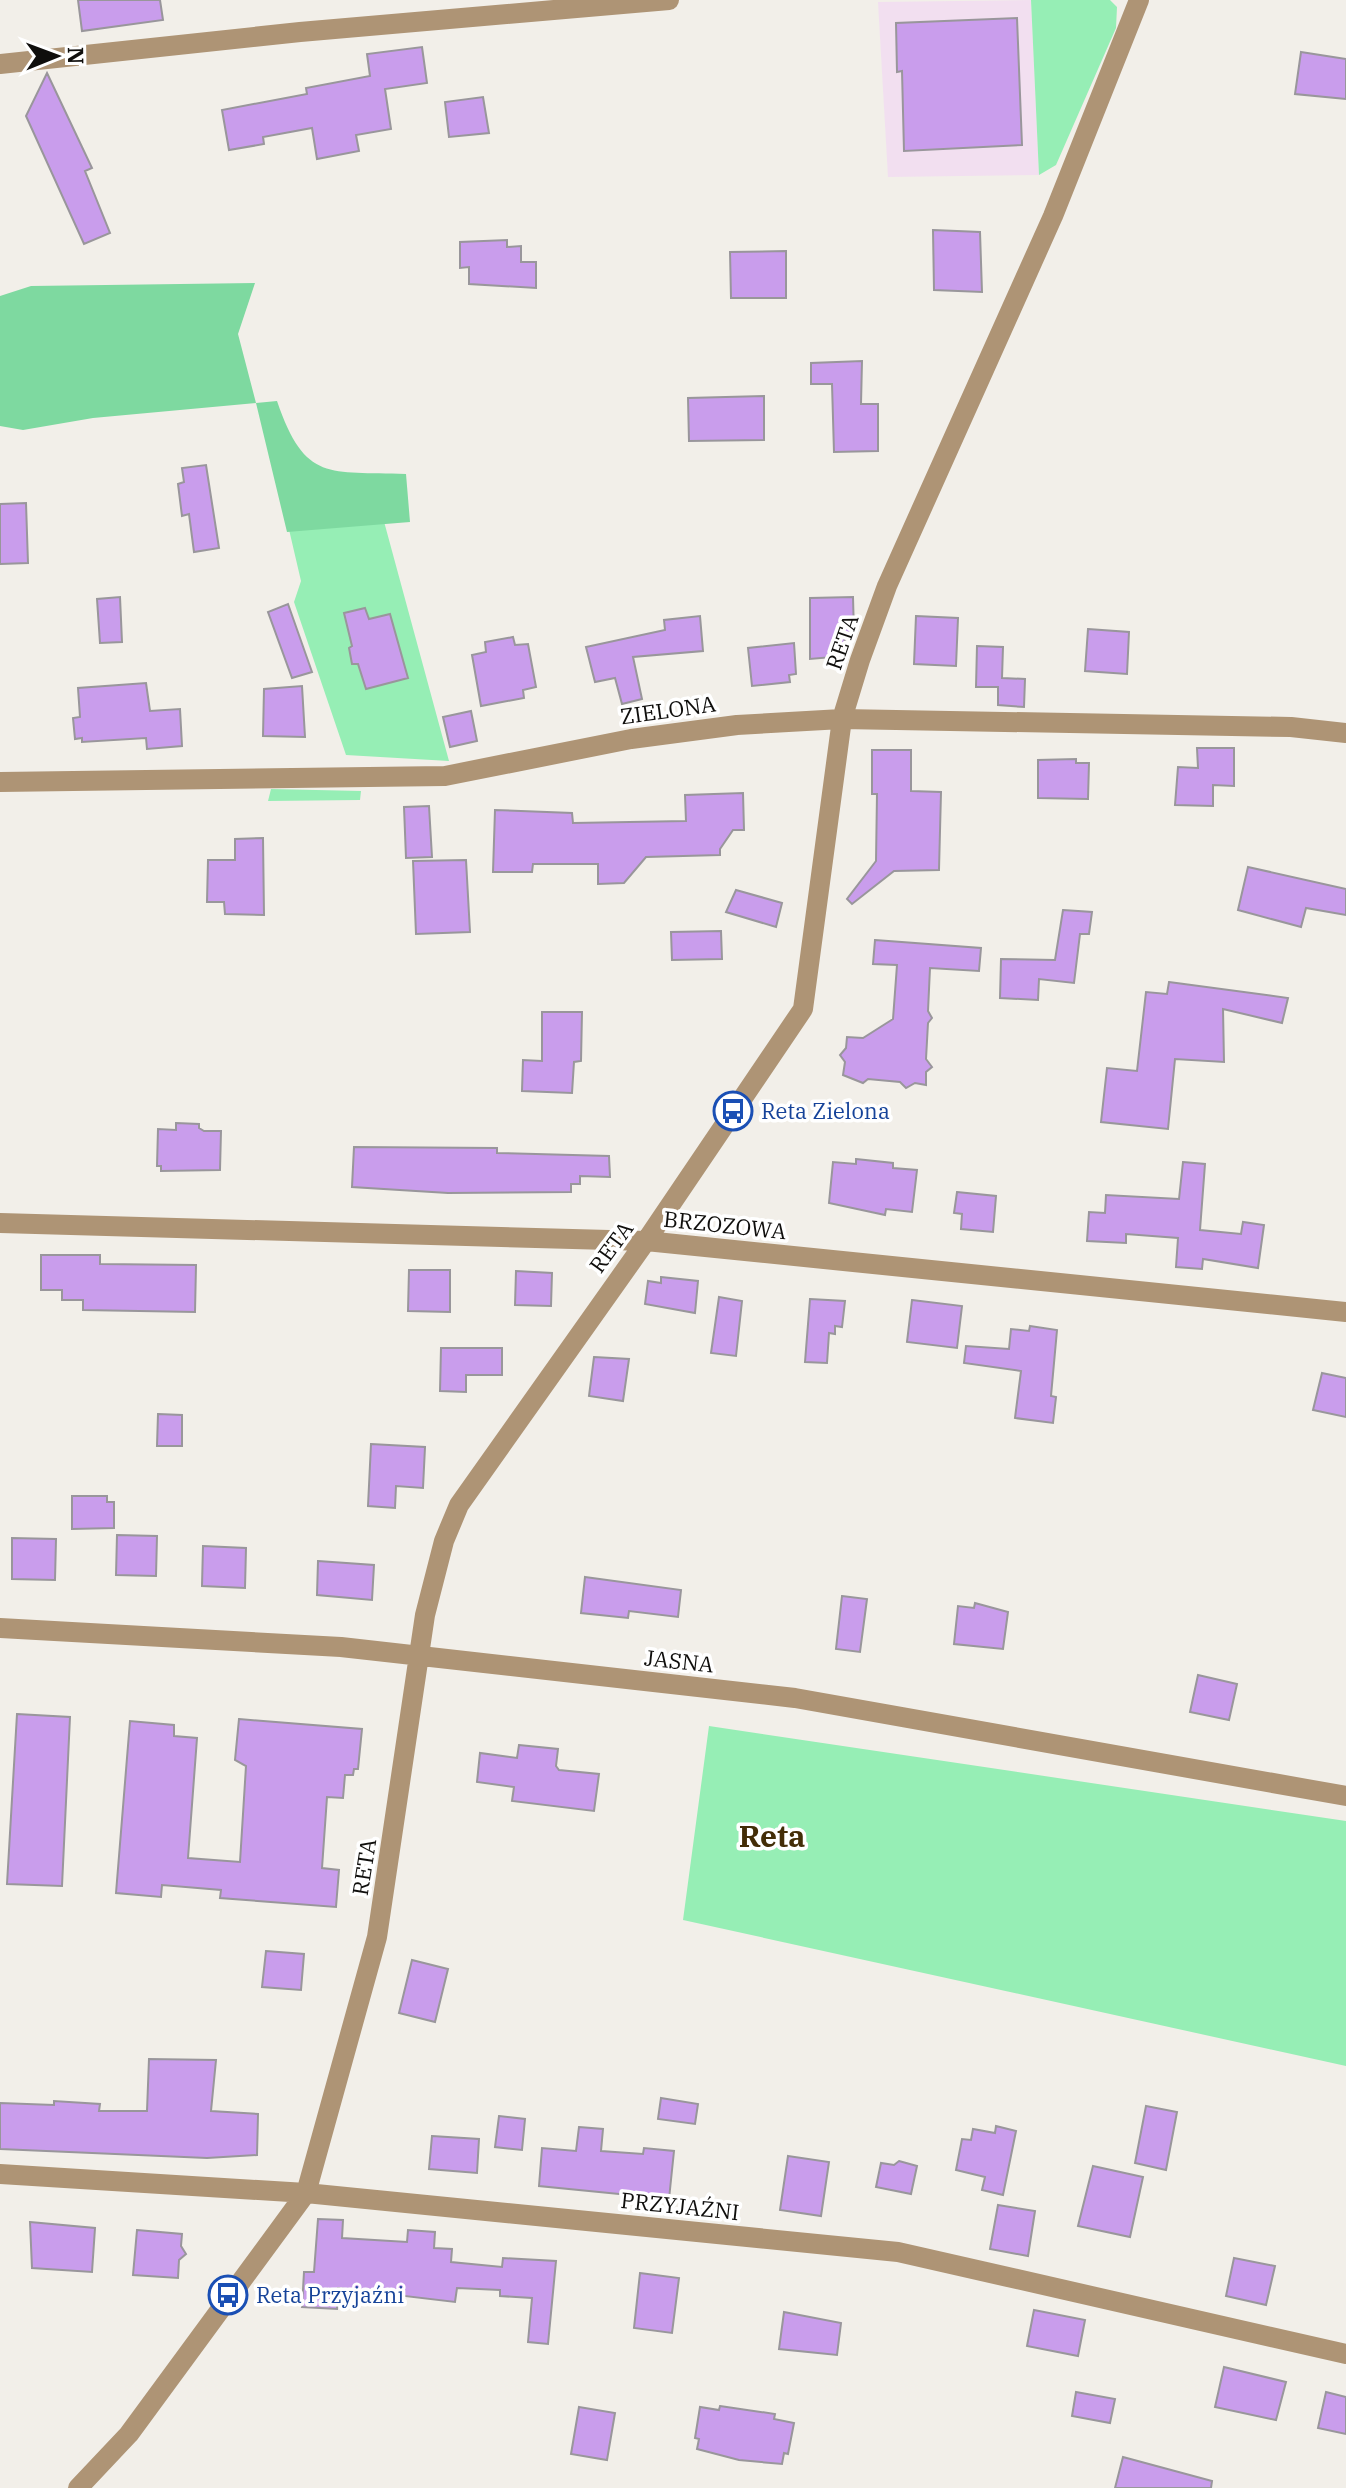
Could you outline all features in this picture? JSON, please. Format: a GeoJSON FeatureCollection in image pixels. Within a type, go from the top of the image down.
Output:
{"type":"FeatureCollection","features":[{"type":"Feature","properties":{"kind":"street"},"geometry":{"type":"LineString","coordinates":[[0,64],[300,32],[669,0]]}},
{"type":"Feature","properties":{"kind":"street","name":"RETA"},"geometry":{"type":"LineString","coordinates":[[78,2488],[129,2434],[306,2193],[377,1937],[432,1584],[459,1505],[646,1241],[803,1009],[842,719],[887,586],[1053,216],[1139,0]]}},
{"type":"Feature","properties":{"kind":"street","name":"ZIELONA"},"geometry":{"type":"LineString","coordinates":[[0,782],[445,776],[646,737],[737,725],[842,719],[1291,727],[1346,733]]}},
{"type":"Feature","properties":{"kind":"street","name":"BRZOZOWA"},"geometry":{"type":"LineString","coordinates":[[0,1223],[646,1241],[1346,1312]]}},
{"type":"Feature","properties":{"kind":"street","name":"JASNA"},"geometry":{"type":"LineString","coordinates":[[0,1628],[314,1645],[795,1698],[1346,1796]]}},
{"type":"Feature","properties":{"kind":"street","name":"PRZYJAŹNI"},"geometry":{"type":"LineString","coordinates":[[0,2174],[306,2193],[898,2252],[1346,2354]]}},
{"type":"Feature","properties":{"kind":"shaded area"},"geometry":{"type":"Polygon","coordinates":[[[1031,0],[1039,175],[888,177],[878,2],[1031,0]]]}},
{"type":"Feature","properties":{"kind":"green space"},"geometry":{"type":"Polygon","coordinates":[[[1031,0],[1110,0],[1117,7],[1116,28],[1056,165],[1039,175],[1031,0]]]}},
{"type":"Feature","properties":{"kind":"green space"},"geometry":{"type":"Polygon","coordinates":[[[255,283],[238,334],[256,403],[93,418],[23,430],[0,426],[0,296],[31,286],[255,283]]]}},
{"type":"Feature","properties":{"kind":"green space"},"geometry":{"type":"Polygon","coordinates":[[[277,401],[298,447],[323,467],[357,473],[406,474],[410,522],[287,532],[256,403],[277,401]]]}},
{"type":"Feature","properties":{"kind":"green space"},"geometry":{"type":"Polygon","coordinates":[[[376,492],[449,761],[346,755],[294,602],[301,581],[284,508],[376,492]]]}},
{"type":"Feature","properties":{"kind":"green space"},"geometry":{"type":"Polygon","coordinates":[[[271,789],[361,791],[360,800],[268,801],[271,789]]]}},
{"type":"Feature","properties":{"kind":"green space"},"geometry":{"type":"Polygon","coordinates":[[[709,1726],[1346,1821],[1346,2066],[683,1920],[709,1726]]]}},
{"type":"Feature","properties":{"kind":"building"},"geometry":{"type":"Polygon","coordinates":[[[78,0],[160,0],[163,20],[82,31],[78,0]]]}},
{"type":"Feature","properties":{"kind":"building"},"geometry":{"type":"Polygon","coordinates":[[[1017,18],[1022,145],[904,151],[902,71],[897,72],[896,23],[1017,18]]]}},
{"type":"Feature","properties":{"kind":"building"},"geometry":{"type":"Polygon","coordinates":[[[422,47],[427,83],[385,89],[391,129],[356,135],[359,151],[317,159],[312,128],[263,137],[264,144],[229,150],[222,110],[307,94],[306,88],[370,76],[367,54],[422,47]]]}},
{"type":"Feature","properties":{"kind":"building"},"geometry":{"type":"Polygon","coordinates":[[[1301,52],[1346,59],[1346,99],[1295,94],[1301,52]]]}},
{"type":"Feature","properties":{"kind":"building"},"geometry":{"type":"Polygon","coordinates":[[[47,73],[92,168],[85,171],[110,233],[84,244],[26,116],[47,73]]]}},
{"type":"Feature","properties":{"kind":"building"},"geometry":{"type":"Polygon","coordinates":[[[483,97],[489,133],[449,137],[445,102],[483,97]]]}},
{"type":"Feature","properties":{"kind":"building"},"geometry":{"type":"Polygon","coordinates":[[[933,230],[980,232],[982,292],[934,290],[933,230]]]}},
{"type":"Feature","properties":{"kind":"building"},"geometry":{"type":"Polygon","coordinates":[[[507,240],[507,247],[521,246],[521,262],[536,262],[536,288],[469,284],[469,267],[460,268],[460,242],[507,240]]]}},
{"type":"Feature","properties":{"kind":"building"},"geometry":{"type":"Polygon","coordinates":[[[786,251],[786,298],[731,298],[730,252],[786,251]]]}},
{"type":"Feature","properties":{"kind":"building"},"geometry":{"type":"Polygon","coordinates":[[[862,361],[861,404],[878,404],[878,451],[834,452],[832,384],[811,384],[811,363],[862,361]]]}},
{"type":"Feature","properties":{"kind":"building"},"geometry":{"type":"Polygon","coordinates":[[[764,396],[764,440],[689,441],[688,398],[764,396]]]}},
{"type":"Feature","properties":{"kind":"building"},"geometry":{"type":"Polygon","coordinates":[[[206,465],[219,548],[194,552],[189,514],[182,516],[178,484],[184,482],[182,468],[206,465]]]}},
{"type":"Feature","properties":{"kind":"building"},"geometry":{"type":"Polygon","coordinates":[[[26,503],[28,563],[0,564],[0,504],[26,503]]]}},
{"type":"Feature","properties":{"kind":"building"},"geometry":{"type":"Polygon","coordinates":[[[120,597],[122,642],[100,643],[97,599],[120,597]]]}},
{"type":"Feature","properties":{"kind":"building"},"geometry":{"type":"Polygon","coordinates":[[[853,597],[854,634],[845,634],[844,656],[810,659],[810,598],[853,597]]]}},
{"type":"Feature","properties":{"kind":"building"},"geometry":{"type":"Polygon","coordinates":[[[288,604],[312,672],[292,678],[268,612],[288,604]]]}},
{"type":"Feature","properties":{"kind":"building"},"geometry":{"type":"Polygon","coordinates":[[[365,608],[369,619],[390,614],[408,678],[366,689],[358,664],[352,664],[349,648],[352,646],[344,613],[365,608]]]}},
{"type":"Feature","properties":{"kind":"building"},"geometry":{"type":"Polygon","coordinates":[[[700,616],[703,651],[633,657],[642,699],[622,704],[615,678],[595,682],[586,647],[665,630],[664,620],[700,616]]]}},
{"type":"Feature","properties":{"kind":"building"},"geometry":{"type":"Polygon","coordinates":[[[916,616],[958,618],[956,666],[914,664],[916,616]]]}},
{"type":"Feature","properties":{"kind":"building"},"geometry":{"type":"Polygon","coordinates":[[[1088,629],[1129,632],[1127,674],[1085,671],[1088,629]]]}},
{"type":"Feature","properties":{"kind":"building"},"geometry":{"type":"Polygon","coordinates":[[[513,637],[515,645],[528,644],[536,687],[523,690],[524,698],[481,706],[472,655],[486,652],[485,642],[513,637]]]}},
{"type":"Feature","properties":{"kind":"building"},"geometry":{"type":"Polygon","coordinates":[[[794,643],[796,674],[789,675],[790,682],[752,686],[748,648],[794,643]]]}},
{"type":"Feature","properties":{"kind":"building"},"geometry":{"type":"Polygon","coordinates":[[[977,646],[1003,647],[1002,678],[1025,679],[1024,707],[998,705],[998,687],[976,687],[977,646]]]}},
{"type":"Feature","properties":{"kind":"building"},"geometry":{"type":"Polygon","coordinates":[[[146,683],[150,711],[180,709],[182,746],[147,749],[146,738],[82,742],[82,738],[75,739],[73,718],[80,717],[78,688],[146,683]]]}},
{"type":"Feature","properties":{"kind":"building"},"geometry":{"type":"Polygon","coordinates":[[[302,686],[305,737],[263,736],[264,689],[302,686]]]}},
{"type":"Feature","properties":{"kind":"building"},"geometry":{"type":"Polygon","coordinates":[[[471,711],[477,741],[450,747],[443,717],[471,711]]]}},
{"type":"Feature","properties":{"kind":"building"},"geometry":{"type":"Polygon","coordinates":[[[1197,748],[1234,748],[1234,786],[1213,785],[1213,806],[1175,805],[1178,767],[1198,768],[1197,748]]]}},
{"type":"Feature","properties":{"kind":"building"},"geometry":{"type":"Polygon","coordinates":[[[872,750],[911,750],[911,791],[941,792],[939,870],[894,871],[852,904],[847,899],[876,861],[877,794],[872,794],[872,750]]]}},
{"type":"Feature","properties":{"kind":"building"},"geometry":{"type":"Polygon","coordinates":[[[1076,759],[1076,763],[1089,763],[1088,799],[1038,798],[1038,760],[1076,759]]]}},
{"type":"Feature","properties":{"kind":"building"},"geometry":{"type":"Polygon","coordinates":[[[743,793],[744,830],[733,830],[720,849],[720,855],[646,857],[624,883],[598,884],[598,864],[533,864],[532,872],[493,872],[495,810],[572,813],[573,823],[686,821],[685,795],[743,793]]]}},
{"type":"Feature","properties":{"kind":"building"},"geometry":{"type":"Polygon","coordinates":[[[429,806],[432,857],[406,858],[404,807],[429,806]]]}},
{"type":"Feature","properties":{"kind":"building"},"geometry":{"type":"Polygon","coordinates":[[[263,838],[264,915],[225,914],[224,902],[207,902],[208,860],[235,860],[235,839],[263,838]]]}},
{"type":"Feature","properties":{"kind":"building"},"geometry":{"type":"Polygon","coordinates":[[[466,860],[470,932],[416,934],[413,861],[466,860]]]}},
{"type":"Feature","properties":{"kind":"building"},"geometry":{"type":"Polygon","coordinates":[[[1248,867],[1346,889],[1346,915],[1306,908],[1301,927],[1238,910],[1248,867]]]}},
{"type":"Feature","properties":{"kind":"building"},"geometry":{"type":"Polygon","coordinates":[[[736,890],[782,903],[776,927],[726,912],[736,890]]]}},
{"type":"Feature","properties":{"kind":"building"},"geometry":{"type":"Polygon","coordinates":[[[1063,910],[1092,912],[1089,934],[1080,934],[1074,983],[1039,979],[1038,1000],[1000,998],[1001,959],[1055,960],[1063,910]]]}},
{"type":"Feature","properties":{"kind":"building"},"geometry":{"type":"Polygon","coordinates":[[[721,931],[722,959],[672,960],[671,932],[721,931]]]}},
{"type":"Feature","properties":{"kind":"building"},"geometry":{"type":"Polygon","coordinates":[[[875,940],[981,948],[979,971],[930,968],[928,1011],[932,1018],[928,1023],[926,1059],[932,1067],[926,1072],[926,1085],[915,1083],[906,1088],[900,1082],[868,1079],[863,1083],[843,1075],[845,1062],[840,1055],[846,1048],[847,1037],[863,1038],[893,1019],[897,965],[873,964],[875,940]]]}},
{"type":"Feature","properties":{"kind":"building"},"geometry":{"type":"Polygon","coordinates":[[[1169,982],[1288,998],[1282,1023],[1223,1009],[1224,1062],[1175,1059],[1168,1129],[1101,1122],[1107,1068],[1137,1071],[1146,992],[1167,994],[1169,982]]]}},
{"type":"Feature","properties":{"kind":"building"},"geometry":{"type":"Polygon","coordinates":[[[542,1012],[582,1012],[581,1061],[574,1062],[572,1093],[522,1091],[523,1060],[542,1061],[542,1012]]]}},
{"type":"Feature","properties":{"kind":"building"},"geometry":{"type":"Polygon","coordinates":[[[176,1123],[199,1124],[204,1131],[221,1131],[220,1170],[161,1171],[161,1166],[157,1166],[158,1129],[176,1130],[176,1123]]]}},
{"type":"Feature","properties":{"kind":"building"},"geometry":{"type":"Polygon","coordinates":[[[354,1147],[497,1148],[497,1153],[609,1156],[610,1177],[580,1176],[580,1184],[571,1184],[571,1192],[448,1193],[352,1187],[354,1147]]]}},
{"type":"Feature","properties":{"kind":"building"},"geometry":{"type":"Polygon","coordinates":[[[856,1159],[893,1163],[893,1168],[917,1170],[912,1212],[886,1209],[885,1215],[829,1203],[833,1162],[856,1164],[856,1159]]]}},
{"type":"Feature","properties":{"kind":"building"},"geometry":{"type":"Polygon","coordinates":[[[1183,1162],[1205,1164],[1200,1230],[1241,1234],[1243,1222],[1264,1225],[1258,1268],[1203,1259],[1202,1269],[1176,1267],[1178,1238],[1126,1234],[1126,1243],[1087,1241],[1089,1212],[1105,1213],[1106,1195],[1179,1199],[1183,1162]]]}},
{"type":"Feature","properties":{"kind":"building"},"geometry":{"type":"Polygon","coordinates":[[[957,1192],[996,1196],[993,1232],[961,1229],[962,1214],[954,1213],[957,1192]]]}},
{"type":"Feature","properties":{"kind":"building"},"geometry":{"type":"Polygon","coordinates":[[[41,1255],[100,1255],[100,1264],[196,1265],[195,1312],[83,1310],[83,1300],[62,1300],[62,1290],[41,1290],[41,1255]]]}},
{"type":"Feature","properties":{"kind":"building"},"geometry":{"type":"Polygon","coordinates":[[[409,1270],[450,1270],[450,1312],[408,1311],[409,1270]]]}},
{"type":"Feature","properties":{"kind":"building"},"geometry":{"type":"Polygon","coordinates":[[[516,1271],[552,1273],[551,1306],[515,1305],[516,1271]]]}},
{"type":"Feature","properties":{"kind":"building"},"geometry":{"type":"Polygon","coordinates":[[[661,1277],[698,1281],[695,1313],[645,1304],[648,1281],[661,1283],[661,1277]]]}},
{"type":"Feature","properties":{"kind":"building"},"geometry":{"type":"Polygon","coordinates":[[[719,1297],[742,1301],[736,1356],[711,1353],[719,1297]]]}},
{"type":"Feature","properties":{"kind":"building"},"geometry":{"type":"Polygon","coordinates":[[[810,1299],[845,1301],[842,1327],[835,1326],[835,1334],[829,1333],[827,1363],[805,1362],[810,1299]]]}},
{"type":"Feature","properties":{"kind":"building"},"geometry":{"type":"Polygon","coordinates":[[[912,1300],[962,1306],[957,1348],[907,1342],[912,1300]]]}},
{"type":"Feature","properties":{"kind":"building"},"geometry":{"type":"Polygon","coordinates":[[[1030,1326],[1057,1330],[1051,1396],[1056,1397],[1053,1423],[1015,1418],[1021,1371],[964,1363],[966,1346],[1009,1349],[1011,1329],[1029,1331],[1030,1326]]]}},
{"type":"Feature","properties":{"kind":"building"},"geometry":{"type":"Polygon","coordinates":[[[441,1348],[502,1348],[502,1375],[466,1375],[466,1392],[440,1391],[441,1348]]]}},
{"type":"Feature","properties":{"kind":"building"},"geometry":{"type":"Polygon","coordinates":[[[594,1357],[629,1359],[623,1401],[589,1396],[594,1357]]]}},
{"type":"Feature","properties":{"kind":"building"},"geometry":{"type":"Polygon","coordinates":[[[1322,1373],[1346,1378],[1346,1417],[1313,1410],[1322,1373]]]}},
{"type":"Feature","properties":{"kind":"building"},"geometry":{"type":"Polygon","coordinates":[[[158,1414],[182,1415],[182,1446],[157,1446],[158,1414]]]}},
{"type":"Feature","properties":{"kind":"building"},"geometry":{"type":"Polygon","coordinates":[[[371,1444],[425,1447],[423,1488],[396,1486],[395,1508],[368,1506],[371,1444]]]}},
{"type":"Feature","properties":{"kind":"building"},"geometry":{"type":"Polygon","coordinates":[[[72,1496],[107,1496],[107,1502],[114,1502],[114,1528],[72,1529],[72,1496]]]}},
{"type":"Feature","properties":{"kind":"building"},"geometry":{"type":"Polygon","coordinates":[[[117,1535],[157,1536],[156,1576],[116,1575],[117,1535]]]}},
{"type":"Feature","properties":{"kind":"building"},"geometry":{"type":"Polygon","coordinates":[[[12,1538],[56,1539],[55,1580],[12,1579],[12,1538]]]}},
{"type":"Feature","properties":{"kind":"building"},"geometry":{"type":"Polygon","coordinates":[[[203,1546],[246,1548],[245,1588],[202,1586],[203,1546]]]}},
{"type":"Feature","properties":{"kind":"building"},"geometry":{"type":"Polygon","coordinates":[[[318,1561],[374,1565],[372,1600],[317,1595],[318,1561]]]}},
{"type":"Feature","properties":{"kind":"building"},"geometry":{"type":"Polygon","coordinates":[[[585,1577],[681,1590],[678,1617],[629,1611],[628,1618],[581,1613],[585,1577]]]}},
{"type":"Feature","properties":{"kind":"building"},"geometry":{"type":"Polygon","coordinates":[[[842,1596],[867,1599],[860,1652],[836,1649],[842,1596]]]}},
{"type":"Feature","properties":{"kind":"building"},"geometry":{"type":"Polygon","coordinates":[[[975,1603],[1008,1612],[1003,1649],[954,1644],[958,1606],[974,1608],[975,1603]]]}},
{"type":"Feature","properties":{"kind":"building"},"geometry":{"type":"Polygon","coordinates":[[[1198,1675],[1237,1684],[1229,1720],[1190,1712],[1198,1675]]]}},
{"type":"Feature","properties":{"kind":"building"},"geometry":{"type":"Polygon","coordinates":[[[17,1714],[70,1717],[62,1886],[7,1884],[17,1714]]]}},
{"type":"Feature","properties":{"kind":"building"},"geometry":{"type":"Polygon","coordinates":[[[239,1719],[362,1729],[358,1769],[354,1769],[353,1775],[345,1775],[343,1798],[327,1797],[322,1868],[339,1870],[336,1907],[220,1898],[221,1890],[162,1885],[161,1897],[116,1893],[130,1721],[174,1725],[174,1736],[197,1738],[188,1858],[240,1862],[246,1766],[235,1760],[239,1719]]]}},
{"type":"Feature","properties":{"kind":"building"},"geometry":{"type":"Polygon","coordinates":[[[519,1745],[558,1749],[556,1766],[559,1770],[599,1774],[594,1811],[512,1801],[514,1787],[477,1782],[480,1753],[517,1758],[519,1745]]]}},
{"type":"Feature","properties":{"kind":"building"},"geometry":{"type":"Polygon","coordinates":[[[266,1951],[304,1954],[301,1990],[262,1987],[266,1951]]]}},
{"type":"Feature","properties":{"kind":"building"},"geometry":{"type":"Polygon","coordinates":[[[412,1960],[448,1969],[435,2022],[399,2013],[412,1960]]]}},
{"type":"Feature","properties":{"kind":"building"},"geometry":{"type":"Polygon","coordinates":[[[149,2059],[216,2060],[211,2111],[258,2114],[257,2155],[207,2158],[0,2149],[0,2103],[54,2105],[54,2101],[100,2104],[99,2111],[147,2111],[149,2059]]]}},
{"type":"Feature","properties":{"kind":"building"},"geometry":{"type":"Polygon","coordinates":[[[661,2098],[698,2104],[695,2124],[658,2119],[661,2098]]]}},
{"type":"Feature","properties":{"kind":"building"},"geometry":{"type":"Polygon","coordinates":[[[1146,2106],[1177,2112],[1166,2170],[1135,2163],[1146,2106]]]}},
{"type":"Feature","properties":{"kind":"building"},"geometry":{"type":"Polygon","coordinates":[[[499,2116],[525,2119],[522,2150],[495,2147],[499,2116]]]}},
{"type":"Feature","properties":{"kind":"building"},"geometry":{"type":"Polygon","coordinates":[[[996,2126],[1016,2131],[1003,2195],[982,2190],[985,2177],[956,2170],[962,2139],[971,2140],[973,2129],[995,2133],[996,2126]]]}},
{"type":"Feature","properties":{"kind":"building"},"geometry":{"type":"Polygon","coordinates":[[[579,2127],[603,2129],[601,2151],[643,2154],[644,2148],[674,2151],[669,2199],[539,2186],[542,2148],[576,2151],[579,2127]]]}},
{"type":"Feature","properties":{"kind":"building"},"geometry":{"type":"Polygon","coordinates":[[[432,2136],[479,2139],[477,2173],[429,2169],[432,2136]]]}},
{"type":"Feature","properties":{"kind":"building"},"geometry":{"type":"Polygon","coordinates":[[[788,2156],[829,2162],[821,2216],[780,2210],[788,2156]]]}},
{"type":"Feature","properties":{"kind":"building"},"geometry":{"type":"Polygon","coordinates":[[[899,2161],[917,2166],[911,2194],[876,2187],[881,2163],[894,2165],[899,2161]]]}},
{"type":"Feature","properties":{"kind":"building"},"geometry":{"type":"Polygon","coordinates":[[[1093,2166],[1143,2177],[1130,2237],[1078,2226],[1093,2166]]]}},
{"type":"Feature","properties":{"kind":"building"},"geometry":{"type":"Polygon","coordinates":[[[998,2205],[1035,2211],[1028,2256],[990,2249],[998,2205]]]}},
{"type":"Feature","properties":{"kind":"building"},"geometry":{"type":"Polygon","coordinates":[[[318,2219],[343,2220],[342,2238],[407,2242],[408,2230],[435,2232],[434,2248],[452,2249],[451,2262],[502,2267],[503,2258],[556,2261],[548,2344],[528,2342],[532,2298],[500,2296],[500,2290],[457,2288],[455,2302],[338,2288],[337,2309],[302,2307],[304,2272],[314,2272],[318,2219]]]}},
{"type":"Feature","properties":{"kind":"building"},"geometry":{"type":"Polygon","coordinates":[[[30,2222],[95,2228],[92,2272],[32,2268],[30,2222]]]}},
{"type":"Feature","properties":{"kind":"building"},"geometry":{"type":"Polygon","coordinates":[[[137,2230],[182,2234],[181,2246],[186,2254],[179,2260],[178,2278],[133,2275],[137,2230]]]}},
{"type":"Feature","properties":{"kind":"building"},"geometry":{"type":"Polygon","coordinates":[[[1234,2258],[1275,2266],[1266,2305],[1226,2296],[1234,2258]]]}},
{"type":"Feature","properties":{"kind":"building"},"geometry":{"type":"Polygon","coordinates":[[[640,2273],[679,2278],[672,2333],[634,2328],[640,2273]]]}},
{"type":"Feature","properties":{"kind":"building"},"geometry":{"type":"Polygon","coordinates":[[[1034,2310],[1085,2320],[1078,2356],[1027,2346],[1034,2310]]]}},
{"type":"Feature","properties":{"kind":"building"},"geometry":{"type":"Polygon","coordinates":[[[784,2312],[841,2323],[837,2355],[779,2349],[784,2312]]]}},
{"type":"Feature","properties":{"kind":"building"},"geometry":{"type":"Polygon","coordinates":[[[1224,2367],[1286,2382],[1276,2420],[1215,2407],[1224,2367]]]}},
{"type":"Feature","properties":{"kind":"building"},"geometry":{"type":"Polygon","coordinates":[[[1076,2392],[1115,2399],[1110,2423],[1072,2416],[1076,2392]]]}},
{"type":"Feature","properties":{"kind":"building"},"geometry":{"type":"Polygon","coordinates":[[[1326,2392],[1346,2397],[1346,2434],[1318,2428],[1326,2392]]]}},
{"type":"Feature","properties":{"kind":"building"},"geometry":{"type":"Polygon","coordinates":[[[720,2406],[775,2414],[774,2419],[794,2423],[788,2454],[784,2453],[782,2464],[739,2460],[697,2449],[699,2439],[695,2438],[700,2407],[719,2410],[720,2406]]]}},
{"type":"Feature","properties":{"kind":"building"},"geometry":{"type":"Polygon","coordinates":[[[579,2407],[615,2413],[607,2460],[571,2454],[579,2407]]]}},
{"type":"Feature","properties":{"kind":"building"},"geometry":{"type":"Polygon","coordinates":[[[1123,2457],[1212,2481],[1211,2488],[1115,2488],[1123,2457]]]}},
{"type":"Feature","properties":{"kind":"place","name":"Reta Zielona"},"geometry":{"type":"Point","coordinates":[733,1111]}},
{"type":"Feature","properties":{"kind":"place","name":"Reta Przyjaźni"},"geometry":{"type":"Point","coordinates":[228,2295]}},
{"type":"Feature","properties":{"kind":"district","name":"Reta"},"geometry":{"type":"Point","coordinates":[772,1837]}}]}
